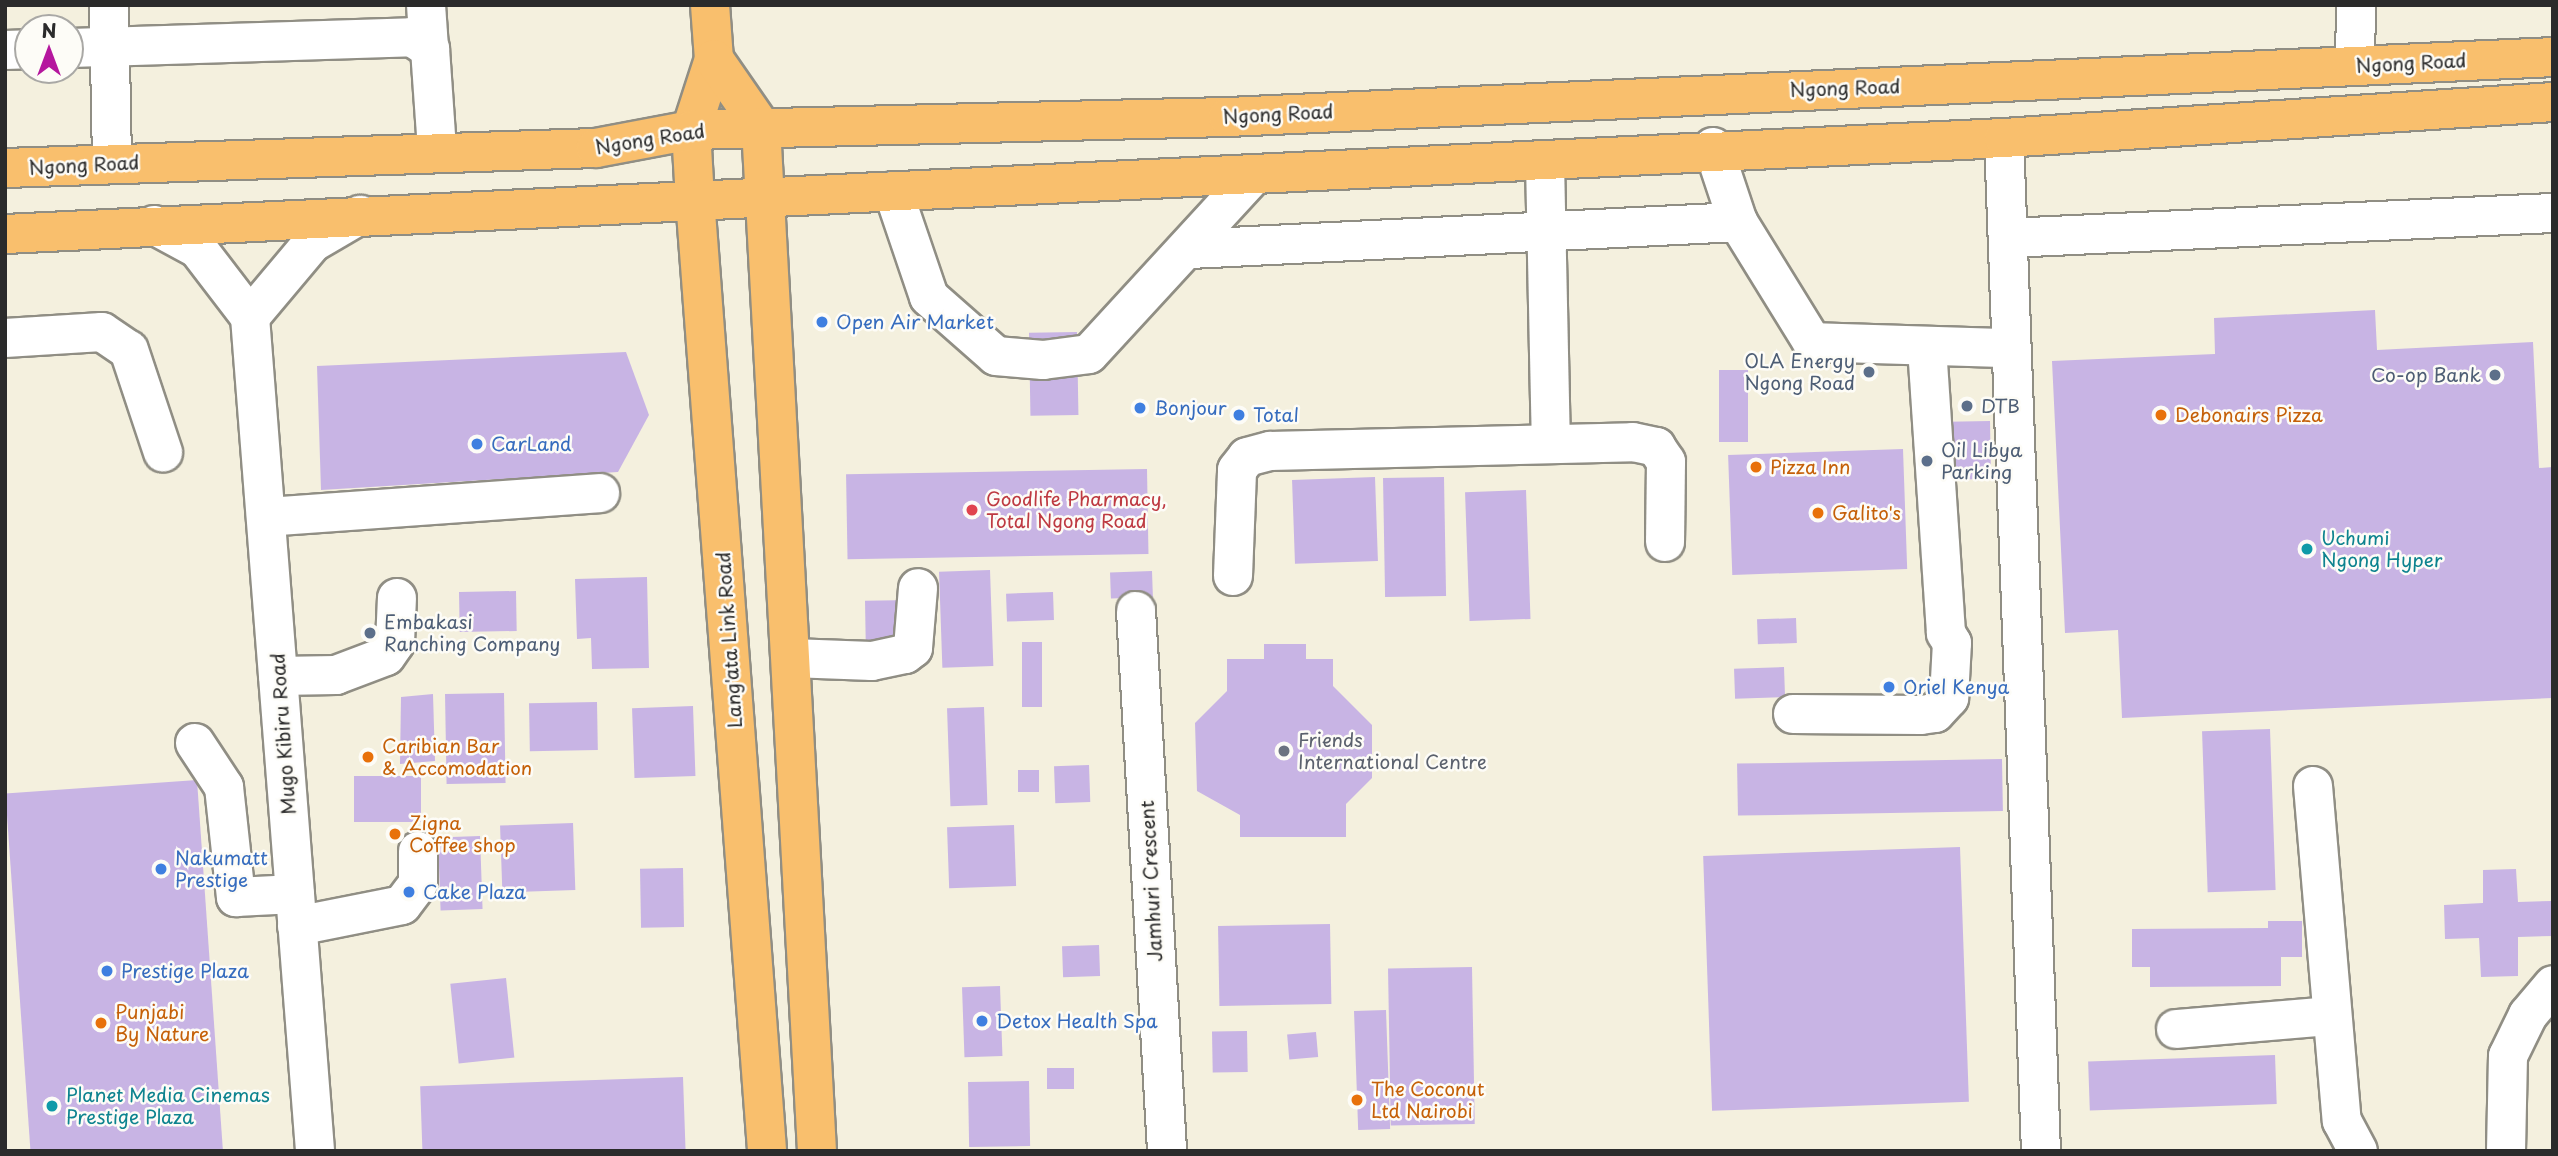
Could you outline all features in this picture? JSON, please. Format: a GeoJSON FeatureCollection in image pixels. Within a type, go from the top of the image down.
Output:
{"type":"FeatureCollection","features":[{"type":"Feature","properties":{"kind":"main road"},"geometry":{"type":"LineString","coordinates":[[691,130],[714,59],[710,5]]}},
{"type":"Feature","properties":{"kind":"main road","name":"Ngong Road"},"geometry":{"type":"LineString","coordinates":[[5,168],[437,149],[596,148],[691,130],[1228,117],[2553,57]]}},
{"type":"Feature","properties":{"kind":"main road"},"geometry":{"type":"LineString","coordinates":[[714,59],[761,127],[767,196],[817,1151]]}},
{"type":"Feature","properties":{"kind":"main road"},"geometry":{"type":"LineString","coordinates":[[5,234],[695,199],[1252,177],[1545,162],[1713,147],[2004,138],[2553,102]]}},
{"type":"Feature","properties":{"kind":"main road","name":"Lang'ata Link Road"},"geometry":{"type":"LineString","coordinates":[[691,130],[767,1151]]}},
{"type":"Feature","properties":{"kind":"street"},"geometry":{"type":"LineString","coordinates":[[109,5],[112,163]]}},
{"type":"Feature","properties":{"kind":"street"},"geometry":{"type":"LineString","coordinates":[[426,5],[437,149]]}},
{"type":"Feature","properties":{"kind":"street"},"geometry":{"type":"LineString","coordinates":[[2355,66],[2356,5]]}},
{"type":"Feature","properties":{"kind":"street"},"geometry":{"type":"LineString","coordinates":[[84,48],[412,37],[429,48]]}},
{"type":"Feature","properties":{"kind":"street"},"geometry":{"type":"LineString","coordinates":[[2004,138],[2008,238],[2007,348],[2041,1151]]}},
{"type":"Feature","properties":{"kind":"street"},"geometry":{"type":"LineString","coordinates":[[1713,147],[1738,222],[1812,342],[2007,348]]}},
{"type":"Feature","properties":{"kind":"street"},"geometry":{"type":"LineString","coordinates":[[1545,162],[1551,444]]}},
{"type":"Feature","properties":{"kind":"street"},"geometry":{"type":"LineString","coordinates":[[893,191],[929,297],[996,356],[1043,360],[1089,354],[1189,249],[1252,177]]}},
{"type":"Feature","properties":{"kind":"street"},"geometry":{"type":"LineString","coordinates":[[2008,238],[2553,213]]}},
{"type":"Feature","properties":{"kind":"street"},"geometry":{"type":"LineString","coordinates":[[154,225],[198,248],[250,317],[303,252],[360,215]]}},
{"type":"Feature","properties":{"kind":"street"},"geometry":{"type":"LineString","coordinates":[[1189,249],[1738,222]]}},
{"type":"Feature","properties":{"kind":"street","name":"Mugo Kibiru Road"},"geometry":{"type":"LineString","coordinates":[[250,317],[315,1151]]}},
{"type":"Feature","properties":{"kind":"street"},"geometry":{"type":"LineString","coordinates":[[5,338],[102,332],[129,350],[163,452]]}},
{"type":"Feature","properties":{"kind":"street"},"geometry":{"type":"LineString","coordinates":[[1793,714],[1922,715],[1935,713],[1949,698],[1952,643],[1946,633],[1927,347]]}},
{"type":"Feature","properties":{"kind":"street"},"geometry":{"type":"LineString","coordinates":[[1234,576],[1237,470],[1247,457],[1270,451],[1551,444],[1656,447],[1666,463],[1665,542]]}},
{"type":"Feature","properties":{"kind":"street"},"geometry":{"type":"LineString","coordinates":[[266,517],[600,493]]}},
{"type":"Feature","properties":{"kind":"street"},"geometry":{"type":"LineString","coordinates":[[791,658],[872,661],[905,654],[913,648],[918,588]]}},
{"type":"Feature","properties":{"kind":"street"},"geometry":{"type":"LineString","coordinates":[[278,676],[336,675],[386,656],[394,643],[397,598]]}},
{"type":"Feature","properties":{"kind":"street","name":"Jamhuri Crescent"},"geometry":{"type":"LineString","coordinates":[[1136,611],[1167,1151]]}},
{"type":"Feature","properties":{"kind":"street"},"geometry":{"type":"LineString","coordinates":[[195,743],[224,787],[236,897],[296,910],[402,905],[418,884],[418,850]]}},
{"type":"Feature","properties":{"kind":"street"},"geometry":{"type":"LineString","coordinates":[[2313,786],[2330,1016],[2342,1121],[2358,1151]]}},
{"type":"Feature","properties":{"kind":"street"},"geometry":{"type":"LineString","coordinates":[[2507,1151],[2508,1056],[2528,1015],[2553,985]]}},
{"type":"Feature","properties":{"kind":"street"},"geometry":{"type":"LineString","coordinates":[[2176,1029],[2330,1016]]}},
{"type":"Feature","properties":{"kind":"building","name":"Uchumi Ngong Hyper"},"geometry":{"type":"Polygon","coordinates":[[[2375,310],[2377,350],[2533,342],[2539,468],[2553,467],[2552,698],[2122,718],[2118,630],[2065,633],[2052,361],[2215,354],[2214,318],[2375,310]]]}},
{"type":"Feature","properties":{"kind":"building"},"geometry":{"type":"Polygon","coordinates":[[[1077,332],[1078,415],[1030,416],[1029,333],[1077,332]]]}},
{"type":"Feature","properties":{"kind":"building","name":"CarLand"},"geometry":{"type":"Polygon","coordinates":[[[626,352],[649,415],[618,472],[321,490],[317,366],[626,352]]]}},
{"type":"Feature","properties":{"kind":"building"},"geometry":{"type":"Polygon","coordinates":[[[1719,370],[1748,370],[1748,442],[1719,442],[1719,370]]]}},
{"type":"Feature","properties":{"kind":"building"},"geometry":{"type":"Polygon","coordinates":[[[1990,421],[1991,479],[1949,480],[1948,422],[1990,421]]]}},
{"type":"Feature","properties":{"kind":"building","name":"Galito's"},"geometry":{"type":"Polygon","coordinates":[[[1903,449],[1907,569],[1732,575],[1728,455],[1903,449]]]}},
{"type":"Feature","properties":{"kind":"building"},"geometry":{"type":"Polygon","coordinates":[[[1147,469],[1148,554],[848,559],[846,474],[1147,469]]]}},
{"type":"Feature","properties":{"kind":"building"},"geometry":{"type":"Polygon","coordinates":[[[1375,477],[1378,561],[1295,564],[1292,480],[1375,477]]]}},
{"type":"Feature","properties":{"kind":"building"},"geometry":{"type":"Polygon","coordinates":[[[1444,477],[1446,596],[1385,597],[1383,478],[1444,477]]]}},
{"type":"Feature","properties":{"kind":"building"},"geometry":{"type":"Polygon","coordinates":[[[1526,490],[1531,619],[1470,621],[1465,492],[1526,490]]]}},
{"type":"Feature","properties":{"kind":"building"},"geometry":{"type":"Polygon","coordinates":[[[990,570],[993,666],[942,668],[939,572],[990,570]]]}},
{"type":"Feature","properties":{"kind":"building"},"geometry":{"type":"Polygon","coordinates":[[[1152,571],[1153,597],[1111,598],[1110,572],[1152,571]]]}},
{"type":"Feature","properties":{"kind":"building"},"geometry":{"type":"Polygon","coordinates":[[[647,577],[649,668],[592,669],[591,638],[577,639],[575,579],[647,577]]]}},
{"type":"Feature","properties":{"kind":"building"},"geometry":{"type":"Polygon","coordinates":[[[516,591],[517,631],[460,632],[459,592],[516,591]]]}},
{"type":"Feature","properties":{"kind":"building"},"geometry":{"type":"Polygon","coordinates":[[[1053,592],[1054,620],[1007,622],[1006,594],[1053,592]]]}},
{"type":"Feature","properties":{"kind":"building"},"geometry":{"type":"Polygon","coordinates":[[[912,600],[913,648],[866,649],[865,601],[912,600]]]}},
{"type":"Feature","properties":{"kind":"building"},"geometry":{"type":"Polygon","coordinates":[[[1796,618],[1797,643],[1758,644],[1757,619],[1796,618]]]}},
{"type":"Feature","properties":{"kind":"building"},"geometry":{"type":"Polygon","coordinates":[[[1022,642],[1042,642],[1042,707],[1022,707],[1022,642]]]}},
{"type":"Feature","properties":{"kind":"building","name":"Friends International Centre"},"geometry":{"type":"Polygon","coordinates":[[[1264,644],[1306,644],[1306,659],[1333,659],[1333,686],[1372,725],[1372,778],[1346,804],[1346,837],[1240,837],[1240,815],[1197,791],[1195,723],[1227,691],[1227,659],[1264,659],[1264,644]]]}},
{"type":"Feature","properties":{"kind":"building"},"geometry":{"type":"Polygon","coordinates":[[[1784,667],[1785,697],[1735,699],[1734,669],[1784,667]]]}},
{"type":"Feature","properties":{"kind":"building"},"geometry":{"type":"Polygon","coordinates":[[[504,693],[506,783],[447,784],[445,694],[504,693]]]}},
{"type":"Feature","properties":{"kind":"building"},"geometry":{"type":"Polygon","coordinates":[[[433,694],[435,761],[400,764],[401,697],[433,694]]]}},
{"type":"Feature","properties":{"kind":"building"},"geometry":{"type":"Polygon","coordinates":[[[597,702],[598,750],[530,751],[529,703],[597,702]]]}},
{"type":"Feature","properties":{"kind":"building"},"geometry":{"type":"Polygon","coordinates":[[[693,706],[695,776],[634,778],[632,708],[693,706]]]}},
{"type":"Feature","properties":{"kind":"building"},"geometry":{"type":"Polygon","coordinates":[[[984,707],[987,805],[950,806],[947,708],[984,707]]]}},
{"type":"Feature","properties":{"kind":"building"},"geometry":{"type":"Polygon","coordinates":[[[2270,729],[2276,890],[2208,892],[2202,731],[2270,729]]]}},
{"type":"Feature","properties":{"kind":"building"},"geometry":{"type":"Polygon","coordinates":[[[2002,759],[2003,811],[1738,816],[1737,764],[2002,759]]]}},
{"type":"Feature","properties":{"kind":"building"},"geometry":{"type":"Polygon","coordinates":[[[1089,765],[1090,802],[1055,803],[1054,766],[1089,765]]]}},
{"type":"Feature","properties":{"kind":"building"},"geometry":{"type":"Polygon","coordinates":[[[1018,770],[1039,770],[1039,792],[1018,792],[1018,770]]]}},
{"type":"Feature","properties":{"kind":"building"},"geometry":{"type":"Polygon","coordinates":[[[354,776],[421,776],[421,822],[354,822],[354,776]]]}},
{"type":"Feature","properties":{"kind":"building","name":"Prestige Plaza"},"geometry":{"type":"Polygon","coordinates":[[[197,780],[223,1151],[30,1151],[5,793],[197,780]]]}},
{"type":"Feature","properties":{"kind":"building"},"geometry":{"type":"Polygon","coordinates":[[[573,823],[575,890],[502,893],[500,826],[573,823]]]}},
{"type":"Feature","properties":{"kind":"building"},"geometry":{"type":"Polygon","coordinates":[[[1014,825],[1016,886],[949,888],[947,827],[1014,825]]]}},
{"type":"Feature","properties":{"kind":"building"},"geometry":{"type":"Polygon","coordinates":[[[480,836],[483,909],[441,910],[438,837],[480,836]]]}},
{"type":"Feature","properties":{"kind":"building"},"geometry":{"type":"Polygon","coordinates":[[[1960,847],[1969,1102],[1712,1111],[1703,856],[1960,847]]]}},
{"type":"Feature","properties":{"kind":"building"},"geometry":{"type":"Polygon","coordinates":[[[683,868],[684,927],[641,928],[640,869],[683,868]]]}},
{"type":"Feature","properties":{"kind":"building"},"geometry":{"type":"Polygon","coordinates":[[[2516,869],[2518,902],[2552,901],[2553,936],[2518,937],[2518,976],[2481,977],[2479,938],[2445,939],[2444,905],[2483,903],[2483,870],[2516,869]]]}},
{"type":"Feature","properties":{"kind":"building"},"geometry":{"type":"Polygon","coordinates":[[[2268,921],[2302,921],[2302,957],[2281,957],[2281,986],[2150,987],[2150,967],[2132,967],[2132,929],[2268,928],[2268,921]]]}},
{"type":"Feature","properties":{"kind":"building"},"geometry":{"type":"Polygon","coordinates":[[[1330,924],[1331,1004],[1219,1006],[1218,926],[1330,924]]]}},
{"type":"Feature","properties":{"kind":"building"},"geometry":{"type":"Polygon","coordinates":[[[1099,945],[1100,976],[1063,977],[1062,946],[1099,945]]]}},
{"type":"Feature","properties":{"kind":"building"},"geometry":{"type":"Polygon","coordinates":[[[1472,967],[1475,1124],[1391,1125],[1388,968],[1472,967]]]}},
{"type":"Feature","properties":{"kind":"building"},"geometry":{"type":"Polygon","coordinates":[[[506,978],[514,1058],[459,1063],[450,984],[506,978]]]}},
{"type":"Feature","properties":{"kind":"building"},"geometry":{"type":"Polygon","coordinates":[[[1000,986],[1002,1056],[964,1057],[962,987],[1000,986]]]}},
{"type":"Feature","properties":{"kind":"building"},"geometry":{"type":"Polygon","coordinates":[[[1386,1010],[1390,1129],[1358,1130],[1354,1011],[1386,1010]]]}},
{"type":"Feature","properties":{"kind":"building"},"geometry":{"type":"Polygon","coordinates":[[[1247,1031],[1248,1072],[1213,1073],[1212,1032],[1247,1031]]]}},
{"type":"Feature","properties":{"kind":"building"},"geometry":{"type":"Polygon","coordinates":[[[1316,1032],[1318,1057],[1289,1059],[1287,1035],[1316,1032]]]}},
{"type":"Feature","properties":{"kind":"building"},"geometry":{"type":"Polygon","coordinates":[[[2275,1055],[2277,1104],[2090,1110],[2088,1062],[2275,1055]]]}},
{"type":"Feature","properties":{"kind":"building"},"geometry":{"type":"Polygon","coordinates":[[[1047,1068],[1074,1068],[1074,1089],[1047,1089],[1047,1068]]]}},
{"type":"Feature","properties":{"kind":"building"},"geometry":{"type":"Polygon","coordinates":[[[683,1077],[686,1151],[422,1151],[420,1086],[683,1077]]]}},
{"type":"Feature","properties":{"kind":"building"},"geometry":{"type":"Polygon","coordinates":[[[1029,1081],[1030,1146],[969,1147],[968,1082],[1029,1081]]]}},
{"type":"Feature","properties":{"kind":"place","name":"Open Air Market"},"geometry":{"type":"Point","coordinates":[822,322]}},
{"type":"Feature","properties":{"kind":"place","name":"OLA Energy Ngong Road"},"geometry":{"type":"Point","coordinates":[1869,372]}},
{"type":"Feature","properties":{"kind":"place","name":"Co-op Bank"},"geometry":{"type":"Point","coordinates":[2495,375]}},
{"type":"Feature","properties":{"kind":"place","name":"DTB"},"geometry":{"type":"Point","coordinates":[1967,406]}},
{"type":"Feature","properties":{"kind":"place","name":"Bonjour"},"geometry":{"type":"Point","coordinates":[1140,408]}},
{"type":"Feature","properties":{"kind":"place","name":"Total"},"geometry":{"type":"Point","coordinates":[1239,415]}},
{"type":"Feature","properties":{"kind":"place","name":"Debonairs Pizza"},"geometry":{"type":"Point","coordinates":[2161,415]}},
{"type":"Feature","properties":{"kind":"place","name":"CarLand"},"geometry":{"type":"Point","coordinates":[477,444]}},
{"type":"Feature","properties":{"kind":"place","name":"Oil Libya Parking"},"geometry":{"type":"Point","coordinates":[1927,461]}},
{"type":"Feature","properties":{"kind":"place","name":"Pizza Inn"},"geometry":{"type":"Point","coordinates":[1756,467]}},
{"type":"Feature","properties":{"kind":"place","name":"Goodlife Pharmacy, Total Ngong Road"},"geometry":{"type":"Point","coordinates":[972,510]}},
{"type":"Feature","properties":{"kind":"place","name":"Galito's"},"geometry":{"type":"Point","coordinates":[1818,513]}},
{"type":"Feature","properties":{"kind":"place","name":"Uchumi Ngong Hyper"},"geometry":{"type":"Point","coordinates":[2307,549]}},
{"type":"Feature","properties":{"kind":"place","name":"Embakasi Ranching Company"},"geometry":{"type":"Point","coordinates":[370,633]}},
{"type":"Feature","properties":{"kind":"place","name":"Oriel Kenya"},"geometry":{"type":"Point","coordinates":[1889,687]}},
{"type":"Feature","properties":{"kind":"place","name":"Friends International Centre"},"geometry":{"type":"Point","coordinates":[1284,751]}},
{"type":"Feature","properties":{"kind":"place","name":"Caribian Bar & Accomodation"},"geometry":{"type":"Point","coordinates":[368,757]}},
{"type":"Feature","properties":{"kind":"place","name":"Zigna Coffee shop"},"geometry":{"type":"Point","coordinates":[395,834]}},
{"type":"Feature","properties":{"kind":"place","name":"Nakumatt Prestige"},"geometry":{"type":"Point","coordinates":[161,869]}},
{"type":"Feature","properties":{"kind":"place","name":"Cake Plaza"},"geometry":{"type":"Point","coordinates":[409,892]}},
{"type":"Feature","properties":{"kind":"place","name":"Prestige Plaza"},"geometry":{"type":"Point","coordinates":[107,971]}},
{"type":"Feature","properties":{"kind":"place","name":"Detox Health Spa"},"geometry":{"type":"Point","coordinates":[982,1021]}},
{"type":"Feature","properties":{"kind":"place","name":"Punjabi By Nature"},"geometry":{"type":"Point","coordinates":[101,1023]}},
{"type":"Feature","properties":{"kind":"place","name":"The Coconut Ltd Nairobi"},"geometry":{"type":"Point","coordinates":[1357,1100]}},
{"type":"Feature","properties":{"kind":"place","name":"Planet Media Cinemas Prestige Plaza"},"geometry":{"type":"Point","coordinates":[52,1106]}}]}
